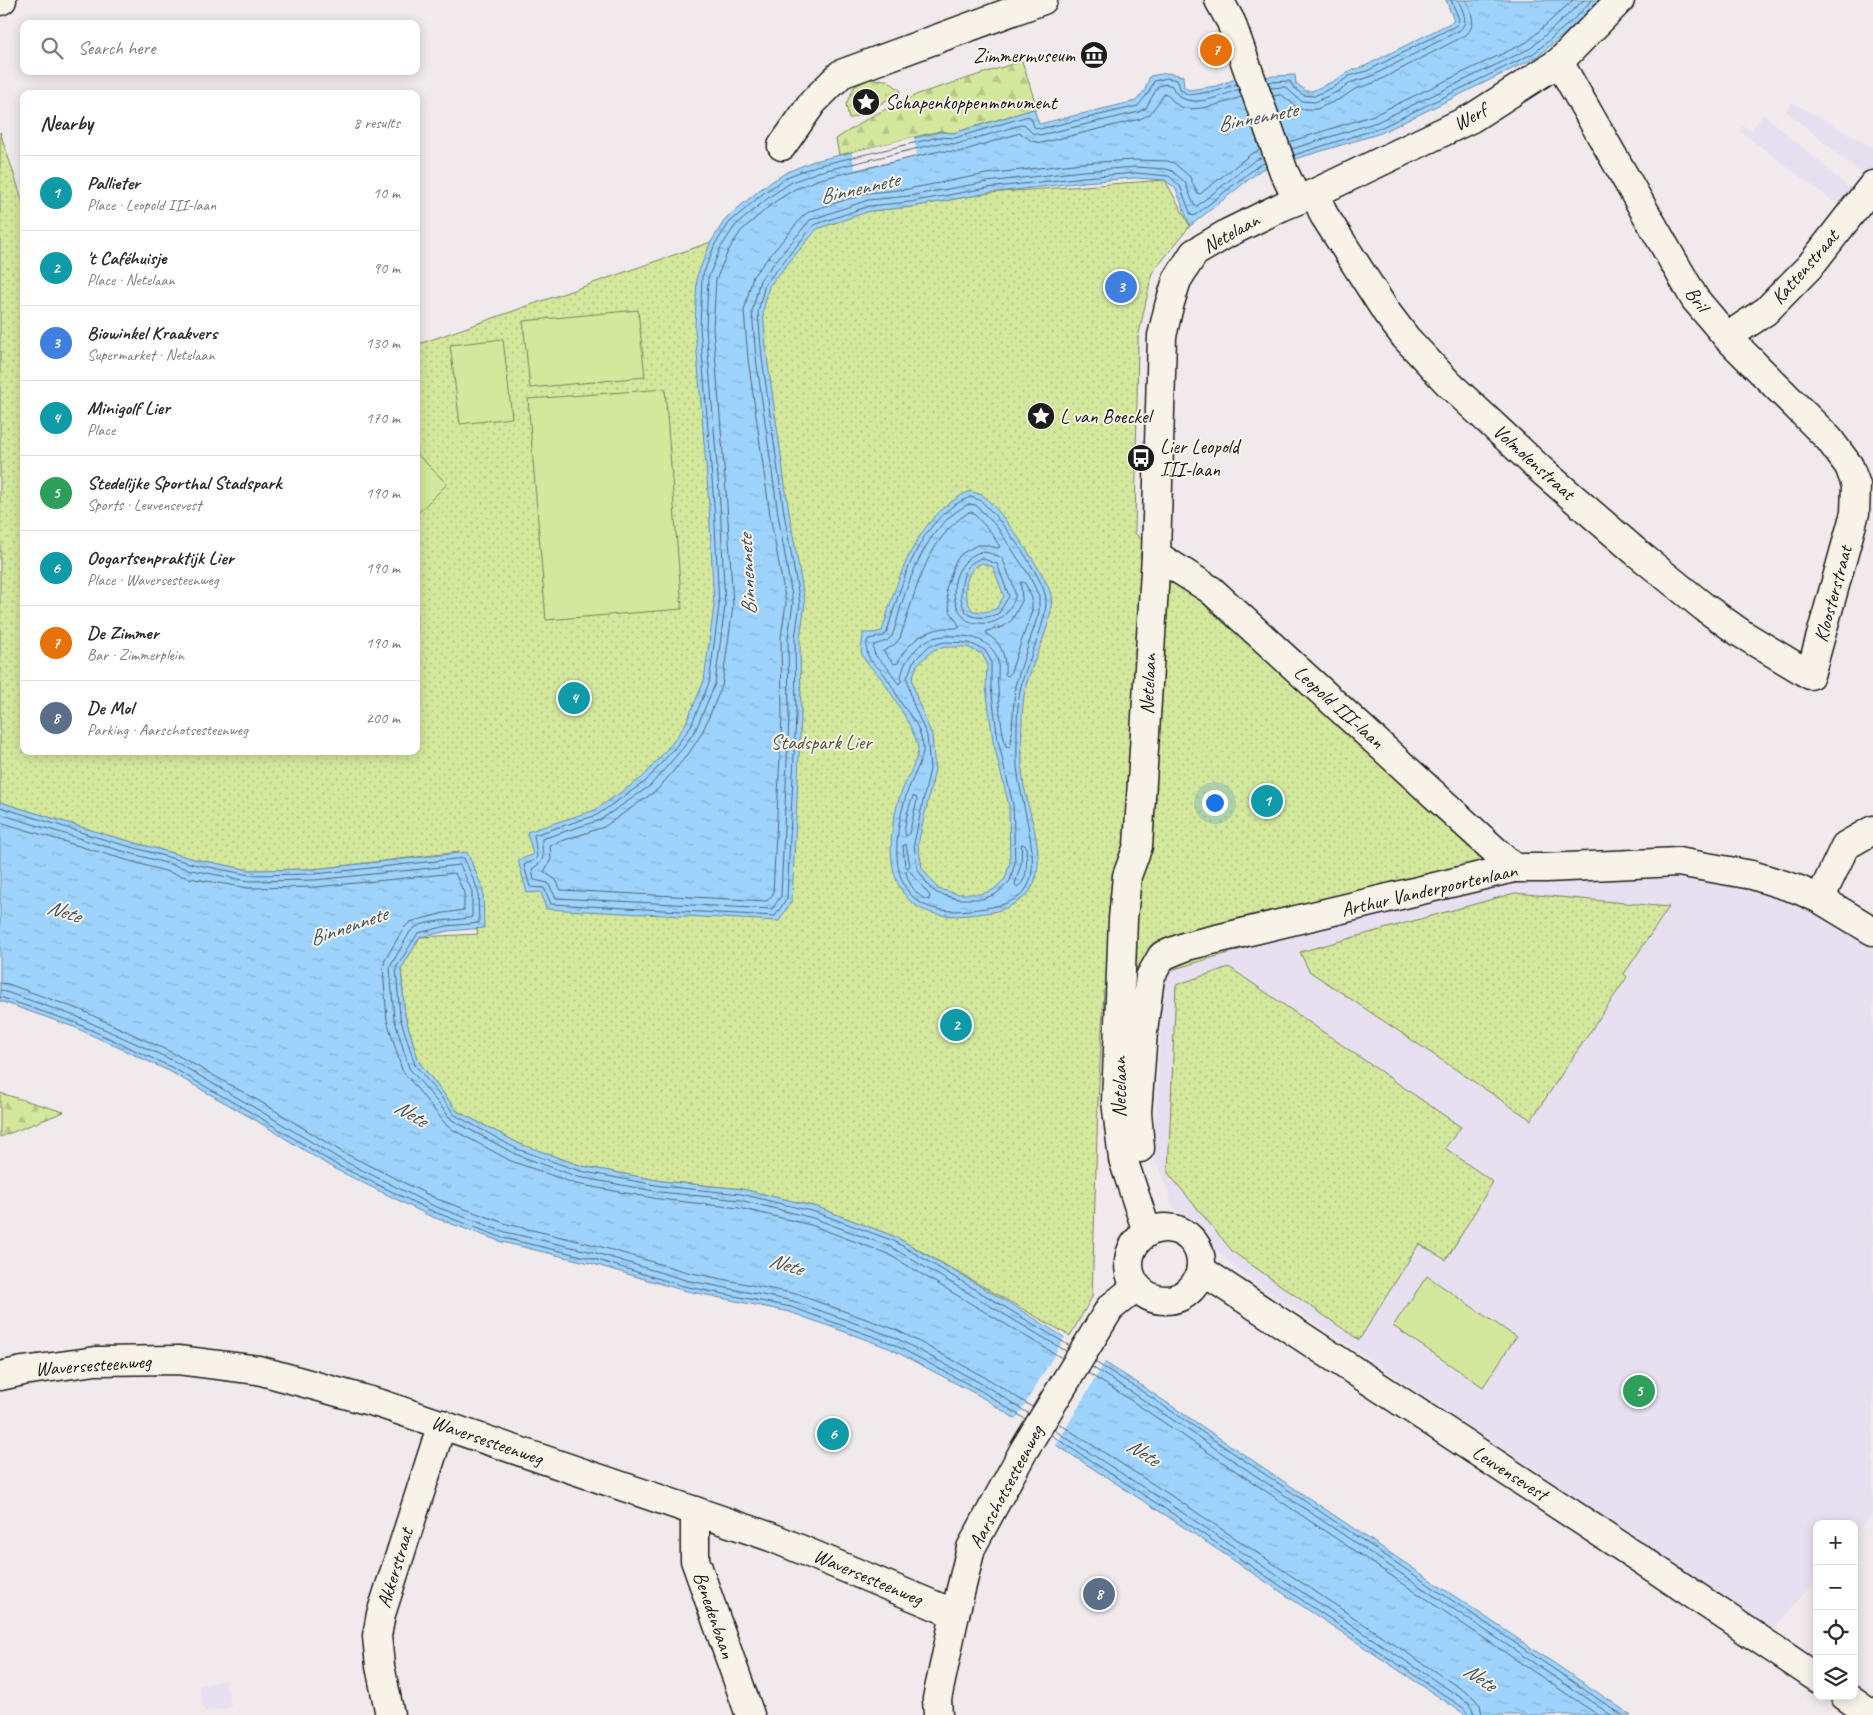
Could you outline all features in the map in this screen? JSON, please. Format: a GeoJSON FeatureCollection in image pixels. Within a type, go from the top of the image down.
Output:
{"type":"FeatureCollection","features":[{"type":"Feature","properties":{"kind":"street"},"geometry":{"type":"LineString","coordinates":[[782,146],[813,102],[841,74],[987,10],[1043,0]]}},
{"type":"Feature","properties":{"kind":"street","name":"Volmolenstraat"},"geometry":{"type":"LineString","coordinates":[[1219,0],[1231,22],[1250,76],[1295,184],[1324,215],[1386,313],[1406,338],[1449,384],[1541,470],[1666,576],[1742,634],[1810,675]]}},
{"type":"Feature","properties":{"kind":"street","name":"Werf"},"geometry":{"type":"LineString","coordinates":[[1295,184],[1472,118],[1559,62],[1620,0]]}},
{"type":"Feature","properties":{"kind":"street","name":"Bril"},"geometry":{"type":"LineString","coordinates":[[1559,62],[1694,299],[1728,337],[1829,439],[1849,466],[1864,513]]}},
{"type":"Feature","properties":{"kind":"street","name":"Netelaan"},"geometry":{"type":"LineString","coordinates":[[1156,1230],[1123,1159],[1116,1101],[1123,919],[1127,876],[1138,846],[1156,555],[1162,336],[1168,306],[1178,280],[1194,253],[1228,234],[1295,184]]}},
{"type":"Feature","properties":{"kind":"street","name":"Kattenstraat"},"geometry":{"type":"LineString","coordinates":[[1728,337],[1766,311],[1810,266],[1873,185]]}},
{"type":"Feature","properties":{"kind":"street","name":"Kloosterstraat"},"geometry":{"type":"LineString","coordinates":[[1810,675],[1864,513]]}},
{"type":"Feature","properties":{"kind":"street","name":"Leopold III-laan"},"geometry":{"type":"LineString","coordinates":[[1156,555],[1211,590],[1514,868]]}},
{"type":"Feature","properties":{"kind":"street"},"geometry":{"type":"LineString","coordinates":[[1820,899],[1844,846],[1873,830]]}},
{"type":"Feature","properties":{"kind":"street","name":"Arthur Vanderpoortenlaan"},"geometry":{"type":"LineString","coordinates":[[1187,946],[1514,868],[1678,862],[1752,875],[1797,889],[1820,899],[1873,931]]}},
{"type":"Feature","properties":{"kind":"street","name":"Netelaan"},"geometry":{"type":"LineString","coordinates":[[1156,1230],[1141,1166],[1137,1112],[1143,1032],[1150,977],[1162,956],[1187,946]]}},
{"type":"Feature","properties":{"kind":"street"},"geometry":{"type":"LineString","coordinates":[[1156,1230],[1179,1231],[1194,1242],[1198,1248],[1201,1270],[1195,1286],[1186,1294],[1173,1300],[1160,1301],[1144,1294],[1136,1287],[1130,1276],[1128,1264],[1130,1253],[1135,1243],[1156,1230]]}},
{"type":"Feature","properties":{"kind":"street","name":"Leuvensevest"},"geometry":{"type":"LineString","coordinates":[[1201,1270],[1651,1566],[1813,1675]]}},
{"type":"Feature","properties":{"kind":"street","name":"Aarschotsesteenweg"},"geometry":{"type":"LineString","coordinates":[[938,1715],[938,1699],[954,1614],[971,1548],[1024,1450],[1110,1308],[1136,1287]]}},
{"type":"Feature","properties":{"kind":"street","name":"Waversesteenweg"},"geometry":{"type":"LineString","coordinates":[[0,1376],[96,1361],[178,1360],[258,1370],[381,1404],[772,1537],[954,1614]]}},
{"type":"Feature","properties":{"kind":"street","name":"Akkerstraat"},"geometry":{"type":"LineString","coordinates":[[390,1715],[380,1666],[377,1636],[384,1605],[442,1424]]}},
{"type":"Feature","properties":{"kind":"street","name":"Benedenbaan"},"geometry":{"type":"LineString","coordinates":[[695,1511],[695,1560],[750,1715]]}},
{"type":"Feature","properties":{"kind":"street"},"geometry":{"type":"LineString","coordinates":[[1850,1700],[1872,1715]]}},
{"type":"Feature","properties":{"kind":"shaded area"},"geometry":{"type":"Polygon","coordinates":[[[1792,102],[1873,148],[1873,169],[1867,177],[1867,173],[1864,170],[1861,173],[1786,111],[1792,102]]]}},
{"type":"Feature","properties":{"kind":"shaded area"},"geometry":{"type":"Polygon","coordinates":[[[1764,114],[1854,192],[1842,208],[1740,131],[1743,126],[1750,131],[1764,114]]]}},
{"type":"Feature","properties":{"kind":"shaded area"},"geometry":{"type":"Polygon","coordinates":[[[1678,862],[1746,884],[1827,918],[1873,948],[1873,1513],[1858,1530],[1858,1520],[1813,1520],[1813,1583],[1773,1630],[1237,1270],[1174,1208],[1153,1154],[1164,973],[1514,868],[1678,862]]]}},
{"type":"Feature","properties":{"kind":"shaded area"},"geometry":{"type":"Polygon","coordinates":[[[225,1680],[231,1707],[204,1712],[199,1686],[225,1680]]]}},
{"type":"Feature","properties":{"kind":"green space"},"geometry":{"type":"Polygon","coordinates":[[[1022,61],[1037,108],[953,133],[940,131],[839,155],[836,139],[870,117],[918,94],[1022,61]]]}},
{"type":"Feature","properties":{"kind":"green space"},"geometry":{"type":"Polygon","coordinates":[[[869,79],[887,80],[901,91],[869,111],[849,119],[846,104],[855,86],[869,79]]]}},
{"type":"Feature","properties":{"kind":"green space","name":"Stadspark Lier"},"geometry":{"type":"Polygon","coordinates":[[[0,132],[20,193],[20,755],[420,755],[420,344],[711,242],[870,211],[911,207],[988,193],[1165,180],[1190,226],[1152,273],[1138,338],[1135,533],[1156,555],[1514,868],[1104,990],[1098,1102],[1092,1297],[1070,1336],[896,1237],[817,1207],[742,1189],[662,1181],[582,1166],[520,1144],[457,1111],[419,1062],[405,1016],[401,969],[420,937],[478,934],[460,852],[315,869],[250,870],[194,859],[0,802],[0,132]]]}},
{"type":"Feature","properties":{"kind":"green space"},"geometry":{"type":"Polygon","coordinates":[[[638,310],[645,377],[530,388],[523,321],[638,310]]]}},
{"type":"Feature","properties":{"kind":"green space"},"geometry":{"type":"Polygon","coordinates":[[[503,339],[512,418],[460,424],[450,345],[503,339]]]}},
{"type":"Feature","properties":{"kind":"green space"},"geometry":{"type":"Polygon","coordinates":[[[665,389],[682,609],[546,620],[528,399],[665,389]]]}},
{"type":"Feature","properties":{"kind":"green space"},"geometry":{"type":"Polygon","coordinates":[[[420,457],[447,484],[420,511],[420,457]]]}},
{"type":"Feature","properties":{"kind":"green space"},"geometry":{"type":"Polygon","coordinates":[[[1515,893],[1669,907],[1624,974],[1627,977],[1531,1120],[1309,971],[1300,952],[1515,893]]]}},
{"type":"Feature","properties":{"kind":"green space"},"geometry":{"type":"Polygon","coordinates":[[[1229,967],[1461,1127],[1445,1148],[1493,1182],[1446,1260],[1419,1244],[1359,1340],[1233,1252],[1168,1173],[1176,985],[1229,967]]]}},
{"type":"Feature","properties":{"kind":"green space"},"geometry":{"type":"Polygon","coordinates":[[[0,1093],[64,1112],[0,1137],[0,1093]]]}},
{"type":"Feature","properties":{"kind":"green space"},"geometry":{"type":"Polygon","coordinates":[[[1427,1276],[1516,1337],[1483,1387],[1393,1326],[1427,1276]]]}},
{"type":"Feature","properties":{"kind":"water","name":"Binnennete"},"geometry":{"type":"Polygon","coordinates":[[[1446,0],[1599,0],[1578,22],[1537,57],[1381,133],[1262,169],[1190,226],[1176,189],[1165,180],[1135,178],[988,193],[911,207],[870,211],[817,229],[769,286],[763,312],[767,357],[789,512],[805,603],[800,638],[801,716],[792,900],[779,921],[546,909],[541,892],[527,893],[518,860],[533,855],[527,832],[595,810],[643,777],[674,741],[686,723],[704,681],[714,606],[709,505],[695,328],[697,276],[711,242],[726,218],[762,188],[787,172],[814,161],[940,132],[954,133],[1034,109],[1039,124],[1136,101],[1145,90],[1150,76],[1167,73],[1183,76],[1184,87],[1189,90],[1216,86],[1239,78],[1295,75],[1296,83],[1306,91],[1312,91],[1334,81],[1347,72],[1365,66],[1454,21],[1446,0]]]}},
{"type":"Feature","properties":{"kind":"water"},"geometry":{"type":"Polygon","coordinates":[[[970,491],[981,494],[989,501],[1010,526],[1032,558],[1051,595],[1050,616],[1026,686],[1022,717],[1022,769],[1035,831],[1038,863],[1036,878],[1028,894],[1014,904],[996,911],[968,915],[942,915],[922,909],[907,898],[897,882],[892,864],[891,843],[894,821],[901,793],[917,757],[917,744],[910,725],[897,703],[881,678],[866,662],[861,650],[863,633],[882,631],[895,590],[912,550],[936,516],[951,502],[970,491]],[[982,563],[973,569],[969,575],[966,585],[966,596],[973,611],[984,612],[996,609],[1004,596],[993,567],[982,563]],[[946,647],[933,650],[917,665],[912,679],[917,699],[932,735],[935,770],[918,844],[922,868],[938,889],[959,894],[981,894],[993,890],[1005,879],[1010,862],[1009,806],[993,741],[986,687],[987,663],[982,654],[967,647],[946,647]]]}},
{"type":"Feature","properties":{"kind":"water"},"geometry":{"type":"Polygon","coordinates":[[[0,802],[194,859],[250,870],[315,869],[467,852],[483,889],[484,928],[448,931],[420,937],[401,969],[405,1016],[419,1062],[457,1111],[520,1144],[582,1166],[662,1181],[742,1189],[817,1207],[896,1237],[1019,1309],[1136,1382],[1631,1715],[1466,1715],[1170,1518],[980,1396],[889,1348],[790,1312],[682,1290],[590,1263],[502,1242],[430,1216],[333,1168],[257,1121],[169,1071],[74,1027],[0,1001],[0,802]]]}},
{"type":"Feature","properties":{"kind":"pier"},"geometry":{"type":"Polygon","coordinates":[[[914,137],[917,157],[855,169],[852,152],[914,137]]]}},
{"type":"Feature","properties":{"kind":"pier"},"geometry":{"type":"Polygon","coordinates":[[[1066,1335],[1106,1360],[1055,1447],[1015,1421],[1066,1335]]]}},
{"type":"Feature","properties":{"kind":"place","name":"De Zimmer"},"geometry":{"type":"Point","coordinates":[1216,50]}},
{"type":"Feature","properties":{"kind":"place","name":"Zimmermuseum"},"geometry":{"type":"Point","coordinates":[1094,55]}},
{"type":"Feature","properties":{"kind":"place","name":"Schapenkoppenmonument"},"geometry":{"type":"Point","coordinates":[866,102]}},
{"type":"Feature","properties":{"kind":"place","name":"Biowinkel Kraakvers"},"geometry":{"type":"Point","coordinates":[1121,287]}},
{"type":"Feature","properties":{"kind":"place","name":"L van Boeckel"},"geometry":{"type":"Point","coordinates":[1041,416]}},
{"type":"Feature","properties":{"kind":"place","name":"Lier Leopold III-laan"},"geometry":{"type":"Point","coordinates":[1141,458]}},
{"type":"Feature","properties":{"kind":"place","name":"Minigolf Lier"},"geometry":{"type":"Point","coordinates":[574,698]}},
{"type":"Feature","properties":{"kind":"place","name":"Pallieter"},"geometry":{"type":"Point","coordinates":[1267,801]}},
{"type":"Feature","properties":{"kind":"place","name":"'t Caféhuisje"},"geometry":{"type":"Point","coordinates":[956,1025]}},
{"type":"Feature","properties":{"kind":"place","name":"Stedelijke Sporthal Stadspark"},"geometry":{"type":"Point","coordinates":[1639,1391]}},
{"type":"Feature","properties":{"kind":"place","name":"Oogartsenpraktijk Lier"},"geometry":{"type":"Point","coordinates":[833,1434]}},
{"type":"Feature","properties":{"kind":"place","name":"De Mol"},"geometry":{"type":"Point","coordinates":[1099,1594]}},
{"type":"Feature","properties":{"kind":"water label","name":"Nete"},"geometry":{"type":"Point","coordinates":[64,911]}},
{"type":"Feature","properties":{"kind":"water label","name":"Nete"},"geometry":{"type":"Point","coordinates":[411,1113]}},
{"type":"Feature","properties":{"kind":"water label","name":"Nete"},"geometry":{"type":"Point","coordinates":[786,1264]}},
{"type":"Feature","properties":{"kind":"water label","name":"Nete"},"geometry":{"type":"Point","coordinates":[1143,1452]}},
{"type":"Feature","properties":{"kind":"water label","name":"Nete"},"geometry":{"type":"Point","coordinates":[1480,1677]}}]}
